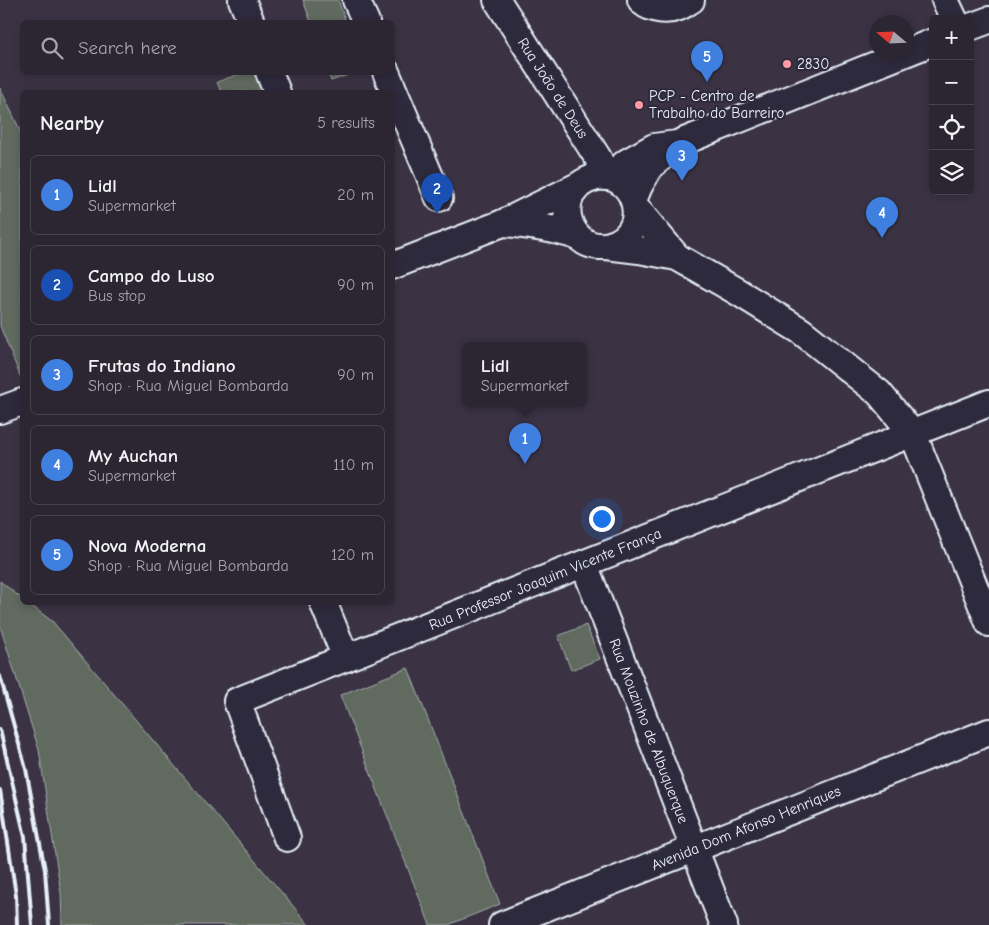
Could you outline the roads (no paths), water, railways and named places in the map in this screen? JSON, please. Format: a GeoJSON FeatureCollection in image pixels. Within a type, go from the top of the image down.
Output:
{"type":"FeatureCollection","features":[{"type":"Feature","properties":{"kind":"street"},"geometry":{"type":"LineString","coordinates":[[242,0],[249,20]]}},
{"type":"Feature","properties":{"kind":"street"},"geometry":{"type":"LineString","coordinates":[[356,0],[365,20]]}},
{"type":"Feature","properties":{"kind":"street","name":"Rua João de Deus"},"geometry":{"type":"LineString","coordinates":[[497,0],[598,158],[608,177]]}},
{"type":"Feature","properties":{"kind":"street"},"geometry":{"type":"LineString","coordinates":[[641,0],[643,3],[659,10],[675,9],[690,0]]}},
{"type":"Feature","properties":{"kind":"street"},"geometry":{"type":"LineString","coordinates":[[945,0],[952,15]]}},
{"type":"Feature","properties":{"kind":"street"},"geometry":{"type":"LineString","coordinates":[[974,26],[989,20]]}},
{"type":"Feature","properties":{"kind":"street"},"geometry":{"type":"LineString","coordinates":[[608,177],[627,162],[654,147],[677,144],[929,44]]}},
{"type":"Feature","properties":{"kind":"street"},"geometry":{"type":"LineString","coordinates":[[270,75],[276,90]]}},
{"type":"Feature","properties":{"kind":"street"},"geometry":{"type":"LineString","coordinates":[[387,75],[394,90]]}},
{"type":"Feature","properties":{"kind":"street"},"geometry":{"type":"LineString","coordinates":[[395,93],[439,198]]}},
{"type":"Feature","properties":{"kind":"street"},"geometry":{"type":"LineString","coordinates":[[606,246],[625,238],[631,230],[636,220],[635,203],[639,186],[650,167],[677,144]]}},
{"type":"Feature","properties":{"kind":"street"},"geometry":{"type":"LineString","coordinates":[[395,265],[503,223],[588,180],[598,177],[608,177],[620,182],[628,189],[635,203],[677,257]]}},
{"type":"Feature","properties":{"kind":"street"},"geometry":{"type":"LineString","coordinates":[[578,186],[571,195],[567,216],[577,236],[586,243],[677,257],[738,292],[801,332],[879,392],[912,434],[989,623]]}},
{"type":"Feature","properties":{"kind":"street"},"geometry":{"type":"LineString","coordinates":[[503,223],[538,226],[577,236]]}},
{"type":"Feature","properties":{"kind":"street"},"geometry":{"type":"LineString","coordinates":[[0,410],[20,403]]}},
{"type":"Feature","properties":{"kind":"street","name":"Rua Professor Joaquim Vicente França"},"geometry":{"type":"LineString","coordinates":[[288,838],[237,701],[989,403]]}},
{"type":"Feature","properties":{"kind":"street","name":"Rua Mouzinho de Albuquerque"},"geometry":{"type":"LineString","coordinates":[[584,564],[724,925]]}},
{"type":"Feature","properties":{"kind":"street"},"geometry":{"type":"LineString","coordinates":[[324,605],[346,658]]}},
{"type":"Feature","properties":{"kind":"street","name":"Avenida Dom Afonso Henriques"},"geometry":{"type":"LineString","coordinates":[[502,925],[989,732]]}},
{"type":"Feature","properties":{"kind":"railway"},"geometry":{"type":"LineString","coordinates":[[0,676],[26,769],[45,870],[49,925]]}},
{"type":"Feature","properties":{"kind":"railway"},"geometry":{"type":"LineString","coordinates":[[0,730],[25,837],[32,925]]}},
{"type":"Feature","properties":{"kind":"railway"},"geometry":{"type":"LineString","coordinates":[[0,790],[16,895],[17,925]]}},
{"type":"Feature","properties":{"kind":"place","name":"2830"},"geometry":{"type":"Point","coordinates":[787,64]}},
{"type":"Feature","properties":{"kind":"place","name":"Nova Moderna"},"geometry":{"type":"Point","coordinates":[707,82]}},
{"type":"Feature","properties":{"kind":"place","name":"PCP - Centro de Trabalho do Barreiro"},"geometry":{"type":"Point","coordinates":[639,105]}},
{"type":"Feature","properties":{"kind":"place","name":"Frutas do Indiano"},"geometry":{"type":"Point","coordinates":[682,181]}},
{"type":"Feature","properties":{"kind":"place","name":"Campo do Luso"},"geometry":{"type":"Point","coordinates":[437,214]}},
{"type":"Feature","properties":{"kind":"place","name":"My Auchan"},"geometry":{"type":"Point","coordinates":[882,238]}},
{"type":"Feature","properties":{"kind":"place","name":"Lidl"},"geometry":{"type":"Point","coordinates":[525,464]}}]}
